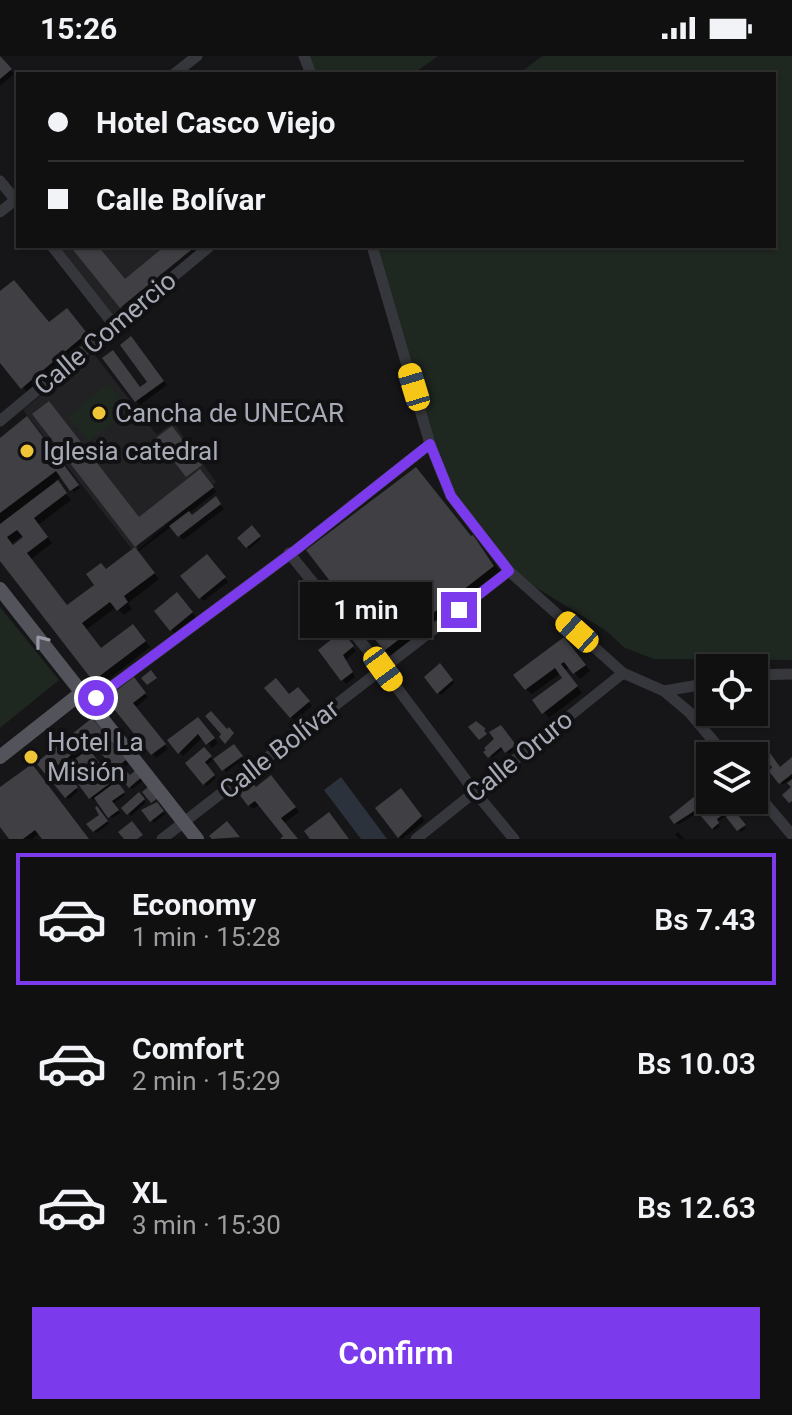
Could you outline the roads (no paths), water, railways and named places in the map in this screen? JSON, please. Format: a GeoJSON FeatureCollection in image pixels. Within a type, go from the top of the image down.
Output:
{"type":"FeatureCollection","features":[{"type":"Feature","properties":{"kind":"main road"},"geometry":{"type":"LineString","coordinates":[[0,589],[197,839]]}},
{"type":"Feature","properties":{"kind":"main road"},"geometry":{"type":"LineString","coordinates":[[0,757],[81,693]]}},
{"type":"Feature","properties":{"kind":"street"},"geometry":{"type":"LineString","coordinates":[[177,72],[197,56]]}},
{"type":"Feature","properties":{"kind":"street"},"geometry":{"type":"LineString","coordinates":[[0,181],[16,200]]}},
{"type":"Feature","properties":{"kind":"street"},"geometry":{"type":"LineString","coordinates":[[54,248],[114,325]]}},
{"type":"Feature","properties":{"kind":"street","name":"Calle Comercio"},"geometry":{"type":"LineString","coordinates":[[0,421],[208,248]]}},
{"type":"Feature","properties":{"kind":"street"},"geometry":{"type":"LineString","coordinates":[[373,248],[430,444],[451,496],[509,571],[623,673],[664,691],[689,712],[714,742]]}},
{"type":"Feature","properties":{"kind":"street"},"geometry":{"type":"LineString","coordinates":[[81,693],[96,698],[430,444]]}},
{"type":"Feature","properties":{"kind":"street"},"geometry":{"type":"LineString","coordinates":[[289,553],[514,839]]}},
{"type":"Feature","properties":{"kind":"street","name":"Calle Bolívar"},"geometry":{"type":"LineString","coordinates":[[162,839],[509,571]]}},
{"type":"Feature","properties":{"kind":"street","name":"Calle Oruro"},"geometry":{"type":"LineString","coordinates":[[416,839],[623,673]]}},
{"type":"Feature","properties":{"kind":"street"},"geometry":{"type":"LineString","coordinates":[[768,675],[792,674]]}},
{"type":"Feature","properties":{"kind":"street"},"geometry":{"type":"LineString","coordinates":[[664,691],[696,685]]}},
{"type":"Feature","properties":{"kind":"street"},"geometry":{"type":"LineString","coordinates":[[768,807],[792,835]]}},
{"type":"Feature","properties":{"kind":"place","name":"Cancha de UNECAR"},"geometry":{"type":"Point","coordinates":[99,413]}},
{"type":"Feature","properties":{"kind":"place","name":"Iglesia catedral"},"geometry":{"type":"Point","coordinates":[27,451]}},
{"type":"Feature","properties":{"kind":"place","name":"Hotel La Misión"},"geometry":{"type":"Point","coordinates":[31,757]}}]}
